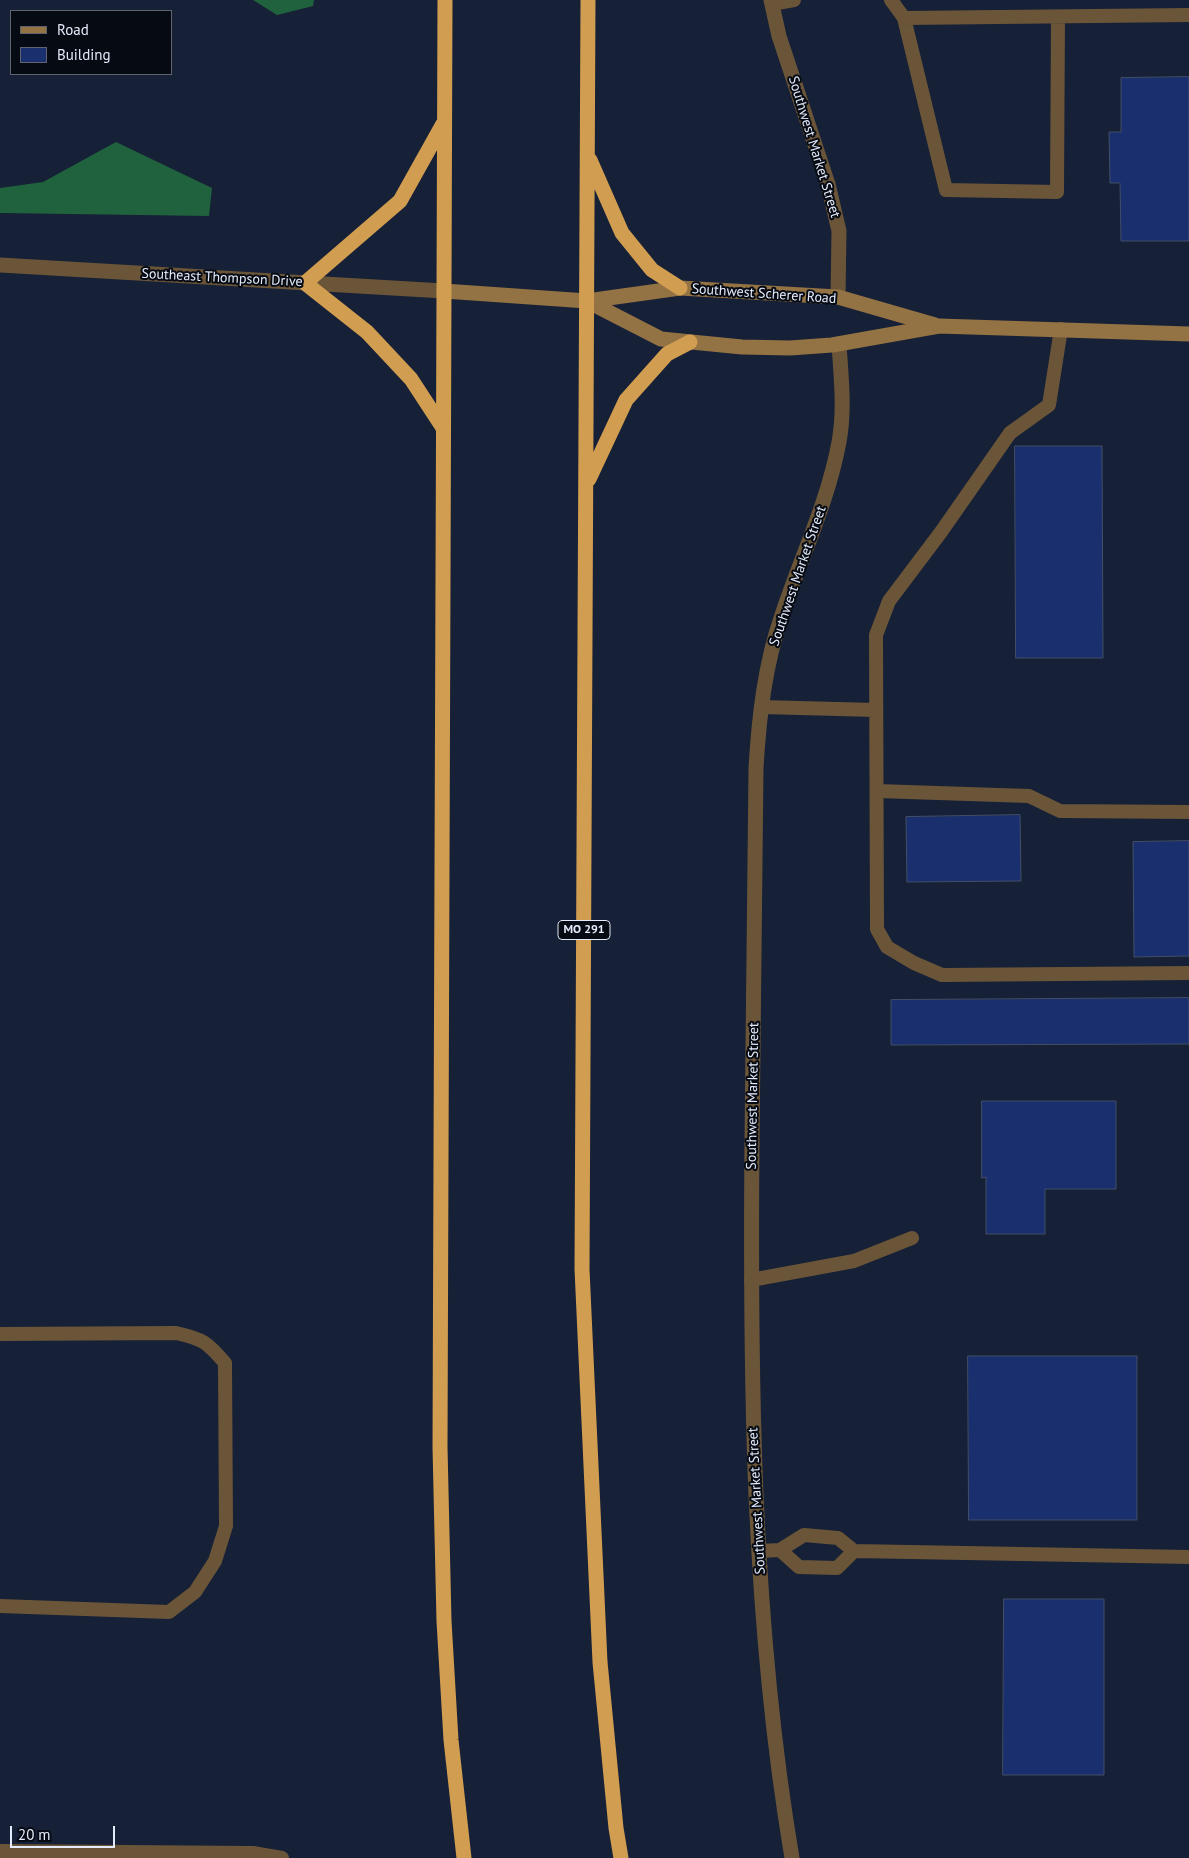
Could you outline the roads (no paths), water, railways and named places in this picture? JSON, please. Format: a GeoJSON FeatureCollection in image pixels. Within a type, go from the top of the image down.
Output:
{"type":"FeatureCollection","features":[{"type":"Feature","properties":{"kind":"highway"},"geometry":{"type":"LineString","coordinates":[[444,0],[440,1447],[444,1631],[451,1740],[464,1858]]}},
{"type":"Feature","properties":{"kind":"highway","name":"MO 291"},"geometry":{"type":"LineString","coordinates":[[588,0],[582,1269],[600,1662],[616,1828],[621,1858]]}},
{"type":"Feature","properties":{"kind":"highway"},"geometry":{"type":"LineString","coordinates":[[443,428],[410,379],[367,332],[305,283],[400,201],[444,123]]}},
{"type":"Feature","properties":{"kind":"highway"},"geometry":{"type":"LineString","coordinates":[[587,155],[622,233],[652,270],[680,288]]}},
{"type":"Feature","properties":{"kind":"highway"},"geometry":{"type":"LineString","coordinates":[[586,485],[626,400],[667,354],[690,342]]}},
{"type":"Feature","properties":{"kind":"main road","name":"Southwest Scherer Road"},"geometry":{"type":"LineString","coordinates":[[444,292],[587,300],[680,288],[838,297],[939,326]]}},
{"type":"Feature","properties":{"kind":"main road","name":"Southwest Scherer Road"},"geometry":{"type":"LineString","coordinates":[[587,300],[662,339],[742,346],[790,348],[840,344],[939,326],[1189,334]]}},
{"type":"Feature","properties":{"kind":"street","name":"Southwest Market Street"},"geometry":{"type":"LineString","coordinates":[[772,2],[779,36],[828,184],[837,222],[839,232],[838,297]]}},
{"type":"Feature","properties":{"kind":"street","name":"Southeast Thompson Drive"},"geometry":{"type":"LineString","coordinates":[[0,265],[444,292]]}},
{"type":"Feature","properties":{"kind":"street","name":"Southwest Market Street"},"geometry":{"type":"LineString","coordinates":[[792,1858],[770,1702],[759,1552],[752,1414],[751,1280],[756,768],[761,707],[768,668],[781,616],[826,496],[840,441],[842,402],[840,344]]}},
{"type":"Feature","properties":{"kind":"lane"},"geometry":{"type":"LineString","coordinates":[[772,2],[794,0]]}},
{"type":"Feature","properties":{"kind":"lane"},"geometry":{"type":"LineString","coordinates":[[891,0],[904,18],[946,190],[1057,192],[1058,17]]}},
{"type":"Feature","properties":{"kind":"lane"},"geometry":{"type":"LineString","coordinates":[[904,18],[1189,16]]}},
{"type":"Feature","properties":{"kind":"lane"},"geometry":{"type":"LineString","coordinates":[[1061,329],[1049,406],[1010,433],[941,532],[889,601],[876,635],[877,928],[887,948],[942,975],[1189,973]]}},
{"type":"Feature","properties":{"kind":"lane"},"geometry":{"type":"LineString","coordinates":[[761,707],[876,710]]}},
{"type":"Feature","properties":{"kind":"lane"},"geometry":{"type":"LineString","coordinates":[[877,791],[1028,796],[1060,811],[1189,812]]}},
{"type":"Feature","properties":{"kind":"lane"},"geometry":{"type":"LineString","coordinates":[[751,1280],[854,1261],[912,1238]]}},
{"type":"Feature","properties":{"kind":"lane"},"geometry":{"type":"LineString","coordinates":[[0,1334],[176,1333],[198,1338],[214,1349],[225,1363],[226,1526],[216,1560],[195,1592],[169,1612],[0,1606]]}},
{"type":"Feature","properties":{"kind":"lane"},"geometry":{"type":"LineString","coordinates":[[759,1552],[780,1550],[804,1535],[838,1538],[854,1550],[1189,1557]]}},
{"type":"Feature","properties":{"kind":"lane"},"geometry":{"type":"LineString","coordinates":[[780,1550],[798,1567],[836,1568],[854,1550]]}},
{"type":"Feature","properties":{"kind":"lane"},"geometry":{"type":"LineString","coordinates":[[0,1851],[253,1853],[282,1858]]}}]}
